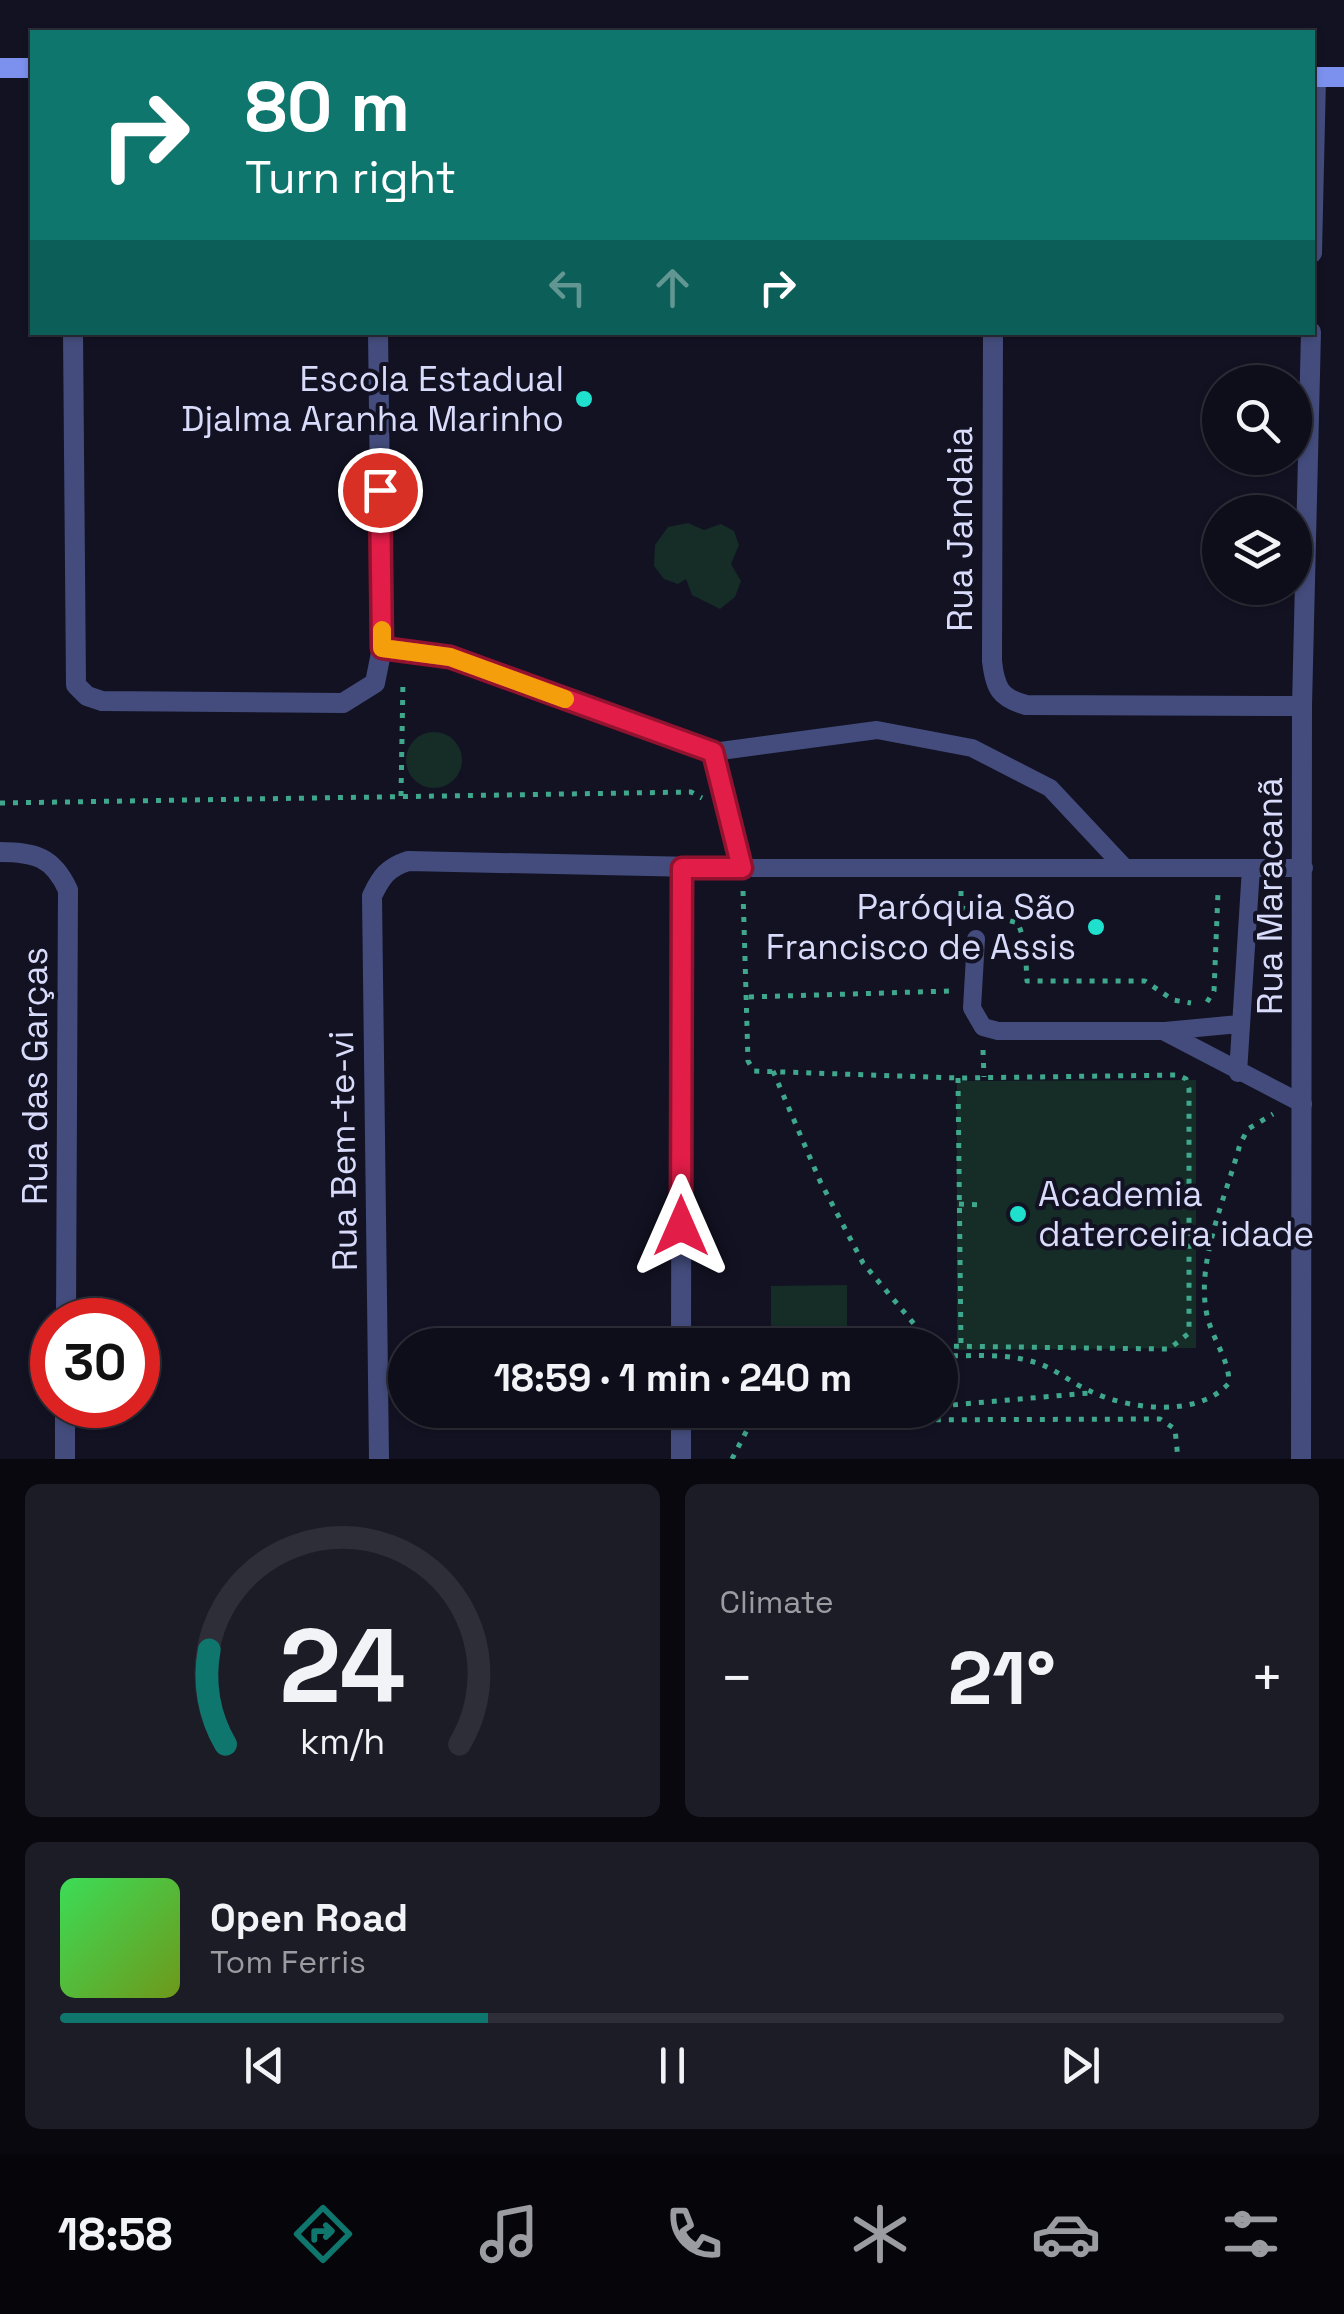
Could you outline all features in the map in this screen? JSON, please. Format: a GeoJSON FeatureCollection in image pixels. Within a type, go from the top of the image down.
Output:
{"type":"FeatureCollection","features":[{"type":"Feature","properties":{"kind":"main road"},"geometry":{"type":"LineString","coordinates":[[0,68],[30,68]]}},
{"type":"Feature","properties":{"kind":"main road"},"geometry":{"type":"LineString","coordinates":[[1315,77],[1344,78]]}},
{"type":"Feature","properties":{"kind":"street"},"geometry":{"type":"LineString","coordinates":[[73,335],[72,667],[76,685],[87,696],[102,701],[343,703],[375,683],[393,649],[378,335]]}},
{"type":"Feature","properties":{"kind":"street","name":"Rua Jandaia"},"geometry":{"type":"LineString","coordinates":[[993,335],[992,661],[994,684],[1006,700],[1026,705],[1302,706]]}},
{"type":"Feature","properties":{"kind":"street","name":"Rua Maracanã"},"geometry":{"type":"LineString","coordinates":[[1301,1459],[1302,706],[1311,335]]}},
{"type":"Feature","properties":{"kind":"street"},"geometry":{"type":"LineString","coordinates":[[393,649],[450,657],[713,752],[742,868],[682,868],[681,1328]]}},
{"type":"Feature","properties":{"kind":"street","name":"Rua das Garças"},"geometry":{"type":"LineString","coordinates":[[0,852],[28,852],[50,860],[68,890],[66,1298]]}},
{"type":"Feature","properties":{"kind":"street","name":"Rua Bem-te-vi"},"geometry":{"type":"LineString","coordinates":[[379,1459],[372,896],[390,867],[408,861],[682,868]]}},
{"type":"Feature","properties":{"kind":"street"},"geometry":{"type":"LineString","coordinates":[[65,1428],[65,1459]]}},
{"type":"Feature","properties":{"kind":"street"},"geometry":{"type":"LineString","coordinates":[[680,1459],[681,1428]]}},
{"type":"Feature","properties":{"kind":"lane"},"geometry":{"type":"LineString","coordinates":[[713,752],[877,730],[972,748],[1050,788],[1126,868]]}},
{"type":"Feature","properties":{"kind":"lane"},"geometry":{"type":"LineString","coordinates":[[742,868],[1304,868]]}},
{"type":"Feature","properties":{"kind":"lane"},"geometry":{"type":"LineString","coordinates":[[1238,1073],[1251,868]]}},
{"type":"Feature","properties":{"kind":"lane"},"geometry":{"type":"LineString","coordinates":[[976,939],[974,1018],[983,1027],[998,1031],[1165,1032],[1239,1024]]}},
{"type":"Feature","properties":{"kind":"lane"},"geometry":{"type":"LineString","coordinates":[[1165,1032],[1303,1104]]}},
{"type":"Feature","properties":{"kind":"path"},"geometry":{"type":"LineString","coordinates":[[393,649],[401,796]]}},
{"type":"Feature","properties":{"kind":"path"},"geometry":{"type":"LineString","coordinates":[[0,803],[691,792],[704,799],[708,809]]}},
{"type":"Feature","properties":{"kind":"path"},"geometry":{"type":"LineString","coordinates":[[742,868],[748,1061],[754,1071],[958,1078],[1178,1075],[1189,1088],[1189,1332],[1182,1342],[1169,1349],[958,1345]]}},
{"type":"Feature","properties":{"kind":"path"},"geometry":{"type":"LineString","coordinates":[[962,868],[960,908],[964,933],[976,939]]}},
{"type":"Feature","properties":{"kind":"path"},"geometry":{"type":"LineString","coordinates":[[960,908],[1018,923],[1026,943],[1027,982],[1145,981],[1180,1003],[1205,1003],[1214,991],[1219,868]]}},
{"type":"Feature","properties":{"kind":"path"},"geometry":{"type":"LineString","coordinates":[[749,997],[973,990]]}},
{"type":"Feature","properties":{"kind":"path"},"geometry":{"type":"LineString","coordinates":[[772,1071],[820,1181],[863,1263],[918,1328]]}},
{"type":"Feature","properties":{"kind":"path"},"geometry":{"type":"LineString","coordinates":[[958,1078],[961,1345]]}},
{"type":"Feature","properties":{"kind":"path"},"geometry":{"type":"LineString","coordinates":[[958,1357],[1035,1362],[1092,1393],[1137,1406],[1190,1405],[1216,1398],[1230,1383],[1229,1366],[1205,1309],[1208,1259],[1248,1129],[1262,1118],[1303,1104]]}},
{"type":"Feature","properties":{"kind":"path"},"geometry":{"type":"LineString","coordinates":[[959,1204],[985,1205]]}},
{"type":"Feature","properties":{"kind":"path"},"geometry":{"type":"LineString","coordinates":[[958,1404],[1092,1393]]}},
{"type":"Feature","properties":{"kind":"path"},"geometry":{"type":"LineString","coordinates":[[958,1418],[1160,1419],[1174,1429],[1178,1459]]}},
{"type":"Feature","properties":{"kind":"path"},"geometry":{"type":"LineString","coordinates":[[732,1459],[750,1428]]}},
{"type":"Feature","properties":{"kind":"green space"},"geometry":{"type":"Polygon","coordinates":[[[688,523],[704,530],[721,524],[734,531],[739,545],[731,564],[741,581],[735,597],[720,609],[692,595],[686,579],[678,584],[664,579],[654,566],[655,545],[668,527],[688,523]]]}},
{"type":"Feature","properties":{"kind":"green space"},"geometry":{"type":"Polygon","coordinates":[[[434,732],[454,740],[462,760],[454,780],[434,788],[414,780],[406,760],[414,740],[434,732]]]}},
{"type":"Feature","properties":{"kind":"green space"},"geometry":{"type":"Polygon","coordinates":[[[1196,1080],[1196,1348],[958,1350],[957,1081],[1196,1080]]]}},
{"type":"Feature","properties":{"kind":"green space"},"geometry":{"type":"Polygon","coordinates":[[[847,1285],[847,1328],[771,1328],[771,1286],[847,1285]]]}},
{"type":"Feature","properties":{"kind":"slow traffic"},"geometry":{"type":"LineString","coordinates":[[382,630],[382,648],[450,657],[565,699]]}},
{"type":"Feature","properties":{"kind":"place","name":"Escola Estadual Djalma Aranha Marinho"},"geometry":{"type":"Point","coordinates":[584,399]}},
{"type":"Feature","properties":{"kind":"place","name":"Paróquia São Francisco de Assis"},"geometry":{"type":"Point","coordinates":[1096,927]}},
{"type":"Feature","properties":{"kind":"place","name":"Academia daterceira idade"},"geometry":{"type":"Point","coordinates":[1018,1214]}},
{"type":"Feature","properties":{"kind":"route"},"geometry":{"type":"LineString","coordinates":[[380,490],[382,648],[450,657],[713,752],[742,868],[682,868],[681,1226]]}}]}
